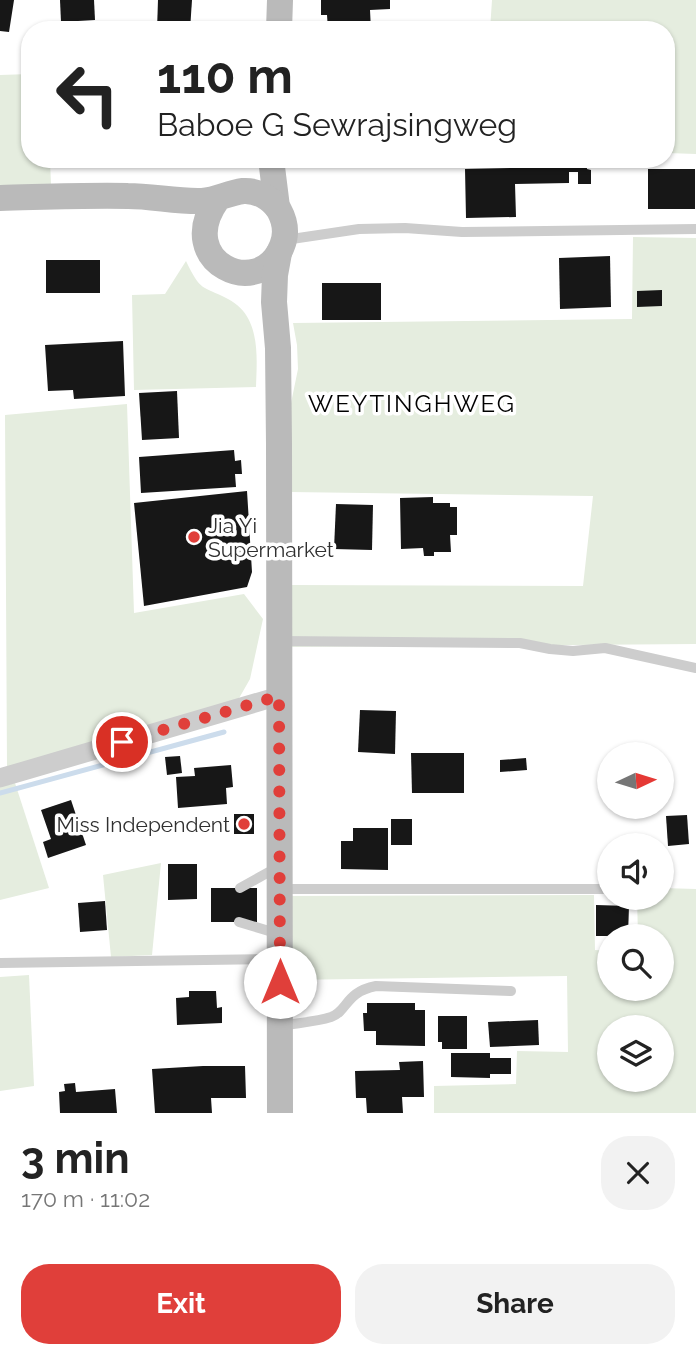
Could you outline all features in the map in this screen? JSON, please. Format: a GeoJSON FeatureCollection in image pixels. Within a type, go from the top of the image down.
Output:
{"type":"FeatureCollection","features":[{"type":"Feature","properties":{"kind":"main road"},"geometry":{"type":"LineString","coordinates":[[279,0],[279,21]]}},
{"type":"Feature","properties":{"kind":"main road"},"geometry":{"type":"LineString","coordinates":[[206,244],[204,225],[208,212],[248,176],[253,168]]}},
{"type":"Feature","properties":{"kind":"main road"},"geometry":{"type":"LineString","coordinates":[[272,168],[277,207],[285,229],[275,275],[274,302],[277,329],[280,1113]]}},
{"type":"Feature","properties":{"kind":"main road"},"geometry":{"type":"LineString","coordinates":[[0,198],[128,196],[190,201],[249,191],[264,196],[277,207]]}},
{"type":"Feature","properties":{"kind":"main road"},"geometry":{"type":"LineString","coordinates":[[128,196],[177,214],[192,227],[206,244],[214,260],[235,272],[262,296],[277,329]]}},
{"type":"Feature","properties":{"kind":"main road"},"geometry":{"type":"LineString","coordinates":[[235,272],[260,270],[271,263],[282,247]]}},
{"type":"Feature","properties":{"kind":"street"},"geometry":{"type":"LineString","coordinates":[[0,778],[279,696]]}},
{"type":"Feature","properties":{"kind":"lane"},"geometry":{"type":"LineString","coordinates":[[282,247],[359,229],[405,228],[462,232],[696,229]]}},
{"type":"Feature","properties":{"kind":"lane"},"geometry":{"type":"LineString","coordinates":[[279,641],[520,643],[573,651],[605,648],[696,668]]}},
{"type":"Feature","properties":{"kind":"lane"},"geometry":{"type":"LineString","coordinates":[[240,888],[280,878],[597,890]]}},
{"type":"Feature","properties":{"kind":"lane"},"geometry":{"type":"LineString","coordinates":[[239,922],[280,947]]}},
{"type":"Feature","properties":{"kind":"lane"},"geometry":{"type":"LineString","coordinates":[[0,963],[280,947]]}},
{"type":"Feature","properties":{"kind":"lane"},"geometry":{"type":"LineString","coordinates":[[280,1027],[333,1016],[352,995],[364,988],[376,986],[511,991]]}},
{"type":"Feature","properties":{"kind":"shaded area"},"geometry":{"type":"Polygon","coordinates":[[[492,0],[696,0],[696,154],[675,153],[675,21],[491,21],[492,0]]]}},
{"type":"Feature","properties":{"kind":"shaded area"},"geometry":{"type":"Polygon","coordinates":[[[21,74],[21,168],[50,168],[51,185],[0,186],[0,75],[21,74]]]}},
{"type":"Feature","properties":{"kind":"shaded area"},"geometry":{"type":"Polygon","coordinates":[[[633,237],[696,238],[696,644],[291,647],[291,585],[583,586],[593,496],[290,492],[290,408],[298,369],[293,323],[632,319],[633,237]]]}},
{"type":"Feature","properties":{"kind":"shaded area"},"geometry":{"type":"Polygon","coordinates":[[[186,261],[202,286],[239,306],[252,326],[257,363],[256,387],[134,390],[132,295],[165,294],[186,261]]]}},
{"type":"Feature","properties":{"kind":"shaded area"},"geometry":{"type":"Polygon","coordinates":[[[127,404],[134,613],[244,594],[263,619],[250,679],[238,700],[7,768],[5,415],[127,404]]]}},
{"type":"Feature","properties":{"kind":"shaded area"},"geometry":{"type":"Polygon","coordinates":[[[15,783],[49,888],[0,900],[0,787],[15,783]]]}},
{"type":"Feature","properties":{"kind":"shaded area"},"geometry":{"type":"Polygon","coordinates":[[[161,863],[152,955],[111,957],[103,875],[161,863]]]}},
{"type":"Feature","properties":{"kind":"shaded area"},"geometry":{"type":"Polygon","coordinates":[[[674,888],[696,889],[696,1113],[434,1113],[434,1086],[516,1084],[517,1051],[568,1052],[567,976],[288,980],[288,896],[594,895],[597,1001],[674,1001],[674,924],[638,924],[637,910],[674,910],[674,888]]]}},
{"type":"Feature","properties":{"kind":"shaded area"},"geometry":{"type":"Polygon","coordinates":[[[29,975],[34,1086],[0,1091],[0,977],[29,975]]]}},
{"type":"Feature","properties":{"kind":"building"},"geometry":{"type":"Polygon","coordinates":[[[0,0],[14,0],[9,32],[0,31],[0,0]]]}},
{"type":"Feature","properties":{"kind":"building"},"geometry":{"type":"Polygon","coordinates":[[[60,0],[94,0],[95,20],[61,21],[60,0]]]}},
{"type":"Feature","properties":{"kind":"building"},"geometry":{"type":"Polygon","coordinates":[[[158,0],[192,0],[191,21],[157,21],[158,0]]]}},
{"type":"Feature","properties":{"kind":"building"},"geometry":{"type":"Polygon","coordinates":[[[321,0],[390,0],[390,9],[370,10],[371,21],[327,21],[327,15],[321,15],[321,0]]]}},
{"type":"Feature","properties":{"kind":"building"},"geometry":{"type":"Polygon","coordinates":[[[587,168],[591,170],[591,184],[578,184],[578,172],[569,172],[569,183],[515,184],[516,217],[466,218],[465,169],[587,168]]]}},
{"type":"Feature","properties":{"kind":"building"},"geometry":{"type":"Polygon","coordinates":[[[648,169],[695,169],[695,209],[648,209],[648,169]]]}},
{"type":"Feature","properties":{"kind":"building"},"geometry":{"type":"Polygon","coordinates":[[[610,256],[611,307],[560,309],[559,258],[610,256]]]}},
{"type":"Feature","properties":{"kind":"building"},"geometry":{"type":"Polygon","coordinates":[[[46,260],[100,260],[100,293],[46,293],[46,260]]]}},
{"type":"Feature","properties":{"kind":"building"},"geometry":{"type":"Polygon","coordinates":[[[322,283],[381,283],[381,320],[322,320],[322,283]]]}},
{"type":"Feature","properties":{"kind":"building"},"geometry":{"type":"Polygon","coordinates":[[[662,290],[662,306],[637,307],[637,291],[662,290]]]}},
{"type":"Feature","properties":{"kind":"building"},"geometry":{"type":"Polygon","coordinates":[[[123,341],[125,396],[74,399],[73,390],[48,391],[45,345],[123,341]]]}},
{"type":"Feature","properties":{"kind":"building"},"geometry":{"type":"Polygon","coordinates":[[[177,391],[179,438],[142,440],[139,393],[177,391]]]}},
{"type":"Feature","properties":{"kind":"building"},"geometry":{"type":"Polygon","coordinates":[[[234,450],[235,461],[241,460],[242,474],[235,474],[236,487],[141,493],[139,457],[234,450]]]}},
{"type":"Feature","properties":{"kind":"building","name":"Jia Yi Supermarket"},"geometry":{"type":"Polygon","coordinates":[[[247,491],[252,572],[247,587],[144,606],[134,503],[247,491]]]}},
{"type":"Feature","properties":{"kind":"building"},"geometry":{"type":"Polygon","coordinates":[[[433,497],[433,503],[450,503],[450,507],[457,507],[457,535],[450,535],[451,552],[434,552],[434,556],[424,556],[423,548],[401,549],[400,498],[433,497]]]}},
{"type":"Feature","properties":{"kind":"building"},"geometry":{"type":"Polygon","coordinates":[[[336,504],[373,505],[372,550],[334,549],[336,504]]]}},
{"type":"Feature","properties":{"kind":"building"},"geometry":{"type":"Polygon","coordinates":[[[360,710],[396,711],[395,754],[358,752],[360,710]]]}},
{"type":"Feature","properties":{"kind":"building"},"geometry":{"type":"Polygon","coordinates":[[[411,753],[464,753],[464,793],[412,793],[411,753]]]}},
{"type":"Feature","properties":{"kind":"building"},"geometry":{"type":"Polygon","coordinates":[[[180,756],[182,773],[167,775],[165,757],[180,756]]]}},
{"type":"Feature","properties":{"kind":"building"},"geometry":{"type":"Polygon","coordinates":[[[526,758],[527,770],[500,772],[500,760],[526,758]]]}},
{"type":"Feature","properties":{"kind":"building"},"geometry":{"type":"Polygon","coordinates":[[[231,765],[233,787],[226,788],[227,804],[178,808],[176,777],[195,776],[194,768],[231,765]]]}},
{"type":"Feature","properties":{"kind":"building"},"geometry":{"type":"Polygon","coordinates":[[[71,800],[86,845],[48,858],[43,842],[51,839],[41,810],[71,800]]]}},
{"type":"Feature","properties":{"kind":"building","name":"Miss Independent"},"geometry":{"type":"Polygon","coordinates":[[[234,814],[254,814],[254,834],[234,834],[234,814]]]}},
{"type":"Feature","properties":{"kind":"building"},"geometry":{"type":"Polygon","coordinates":[[[687,815],[689,844],[674,845],[674,833],[667,833],[666,819],[674,819],[674,816],[687,815]]]}},
{"type":"Feature","properties":{"kind":"building"},"geometry":{"type":"Polygon","coordinates":[[[391,819],[412,819],[412,845],[391,845],[391,819]]]}},
{"type":"Feature","properties":{"kind":"building"},"geometry":{"type":"Polygon","coordinates":[[[353,828],[388,828],[388,870],[341,869],[341,841],[353,841],[353,828]]]}},
{"type":"Feature","properties":{"kind":"building"},"geometry":{"type":"Polygon","coordinates":[[[168,864],[197,864],[197,899],[168,900],[168,864]]]}},
{"type":"Feature","properties":{"kind":"building"},"geometry":{"type":"Polygon","coordinates":[[[211,888],[257,888],[257,922],[211,922],[211,888]]]}},
{"type":"Feature","properties":{"kind":"building"},"geometry":{"type":"Polygon","coordinates":[[[105,901],[107,930],[80,932],[78,903],[105,901]]]}},
{"type":"Feature","properties":{"kind":"building"},"geometry":{"type":"Polygon","coordinates":[[[596,905],[597,910],[629,910],[628,924],[597,924],[596,936],[596,905]]]}},
{"type":"Feature","properties":{"kind":"building"},"geometry":{"type":"Polygon","coordinates":[[[189,991],[216,991],[217,1008],[222,1007],[222,1023],[177,1025],[176,998],[189,997],[189,991]]]}},
{"type":"Feature","properties":{"kind":"building"},"geometry":{"type":"Polygon","coordinates":[[[367,1003],[415,1003],[415,1010],[425,1010],[425,1046],[376,1045],[376,1031],[364,1031],[363,1013],[367,1013],[367,1003]]]}},
{"type":"Feature","properties":{"kind":"building"},"geometry":{"type":"Polygon","coordinates":[[[438,1016],[467,1016],[467,1049],[442,1049],[442,1042],[438,1042],[438,1016]]]}},
{"type":"Feature","properties":{"kind":"building"},"geometry":{"type":"Polygon","coordinates":[[[538,1020],[539,1045],[490,1047],[488,1022],[538,1020]]]}},
{"type":"Feature","properties":{"kind":"building"},"geometry":{"type":"Polygon","coordinates":[[[451,1053],[490,1053],[490,1058],[511,1058],[511,1074],[490,1074],[490,1078],[451,1077],[451,1053]]]}},
{"type":"Feature","properties":{"kind":"building"},"geometry":{"type":"Polygon","coordinates":[[[423,1061],[424,1097],[402,1097],[403,1113],[367,1113],[366,1098],[356,1098],[355,1071],[400,1070],[399,1062],[423,1061]]]}},
{"type":"Feature","properties":{"kind":"building"},"geometry":{"type":"Polygon","coordinates":[[[245,1066],[246,1098],[211,1098],[212,1113],[155,1113],[152,1069],[245,1066]]]}},
{"type":"Feature","properties":{"kind":"building"},"geometry":{"type":"Polygon","coordinates":[[[75,1083],[76,1092],[115,1089],[117,1113],[60,1113],[59,1092],[65,1091],[64,1084],[75,1083]]]}},
{"type":"Feature","properties":{"kind":"waterway"},"geometry":{"type":"LineString","coordinates":[[0,793],[224,732]]}},
{"type":"Feature","properties":{"kind":"place","name":"Jia Yi Supermarket"},"geometry":{"type":"Point","coordinates":[194,537]}},
{"type":"Feature","properties":{"kind":"place","name":"Miss Independent"},"geometry":{"type":"Point","coordinates":[244,824]}},
{"type":"Feature","properties":{"kind":"district","name":"WEYTINGHWEG"},"geometry":{"type":"Point","coordinates":[412,403]}},
{"type":"Feature","properties":{"kind":"route"},"geometry":{"type":"LineString","coordinates":[[122,742],[279,696],[280,982]]}}]}
